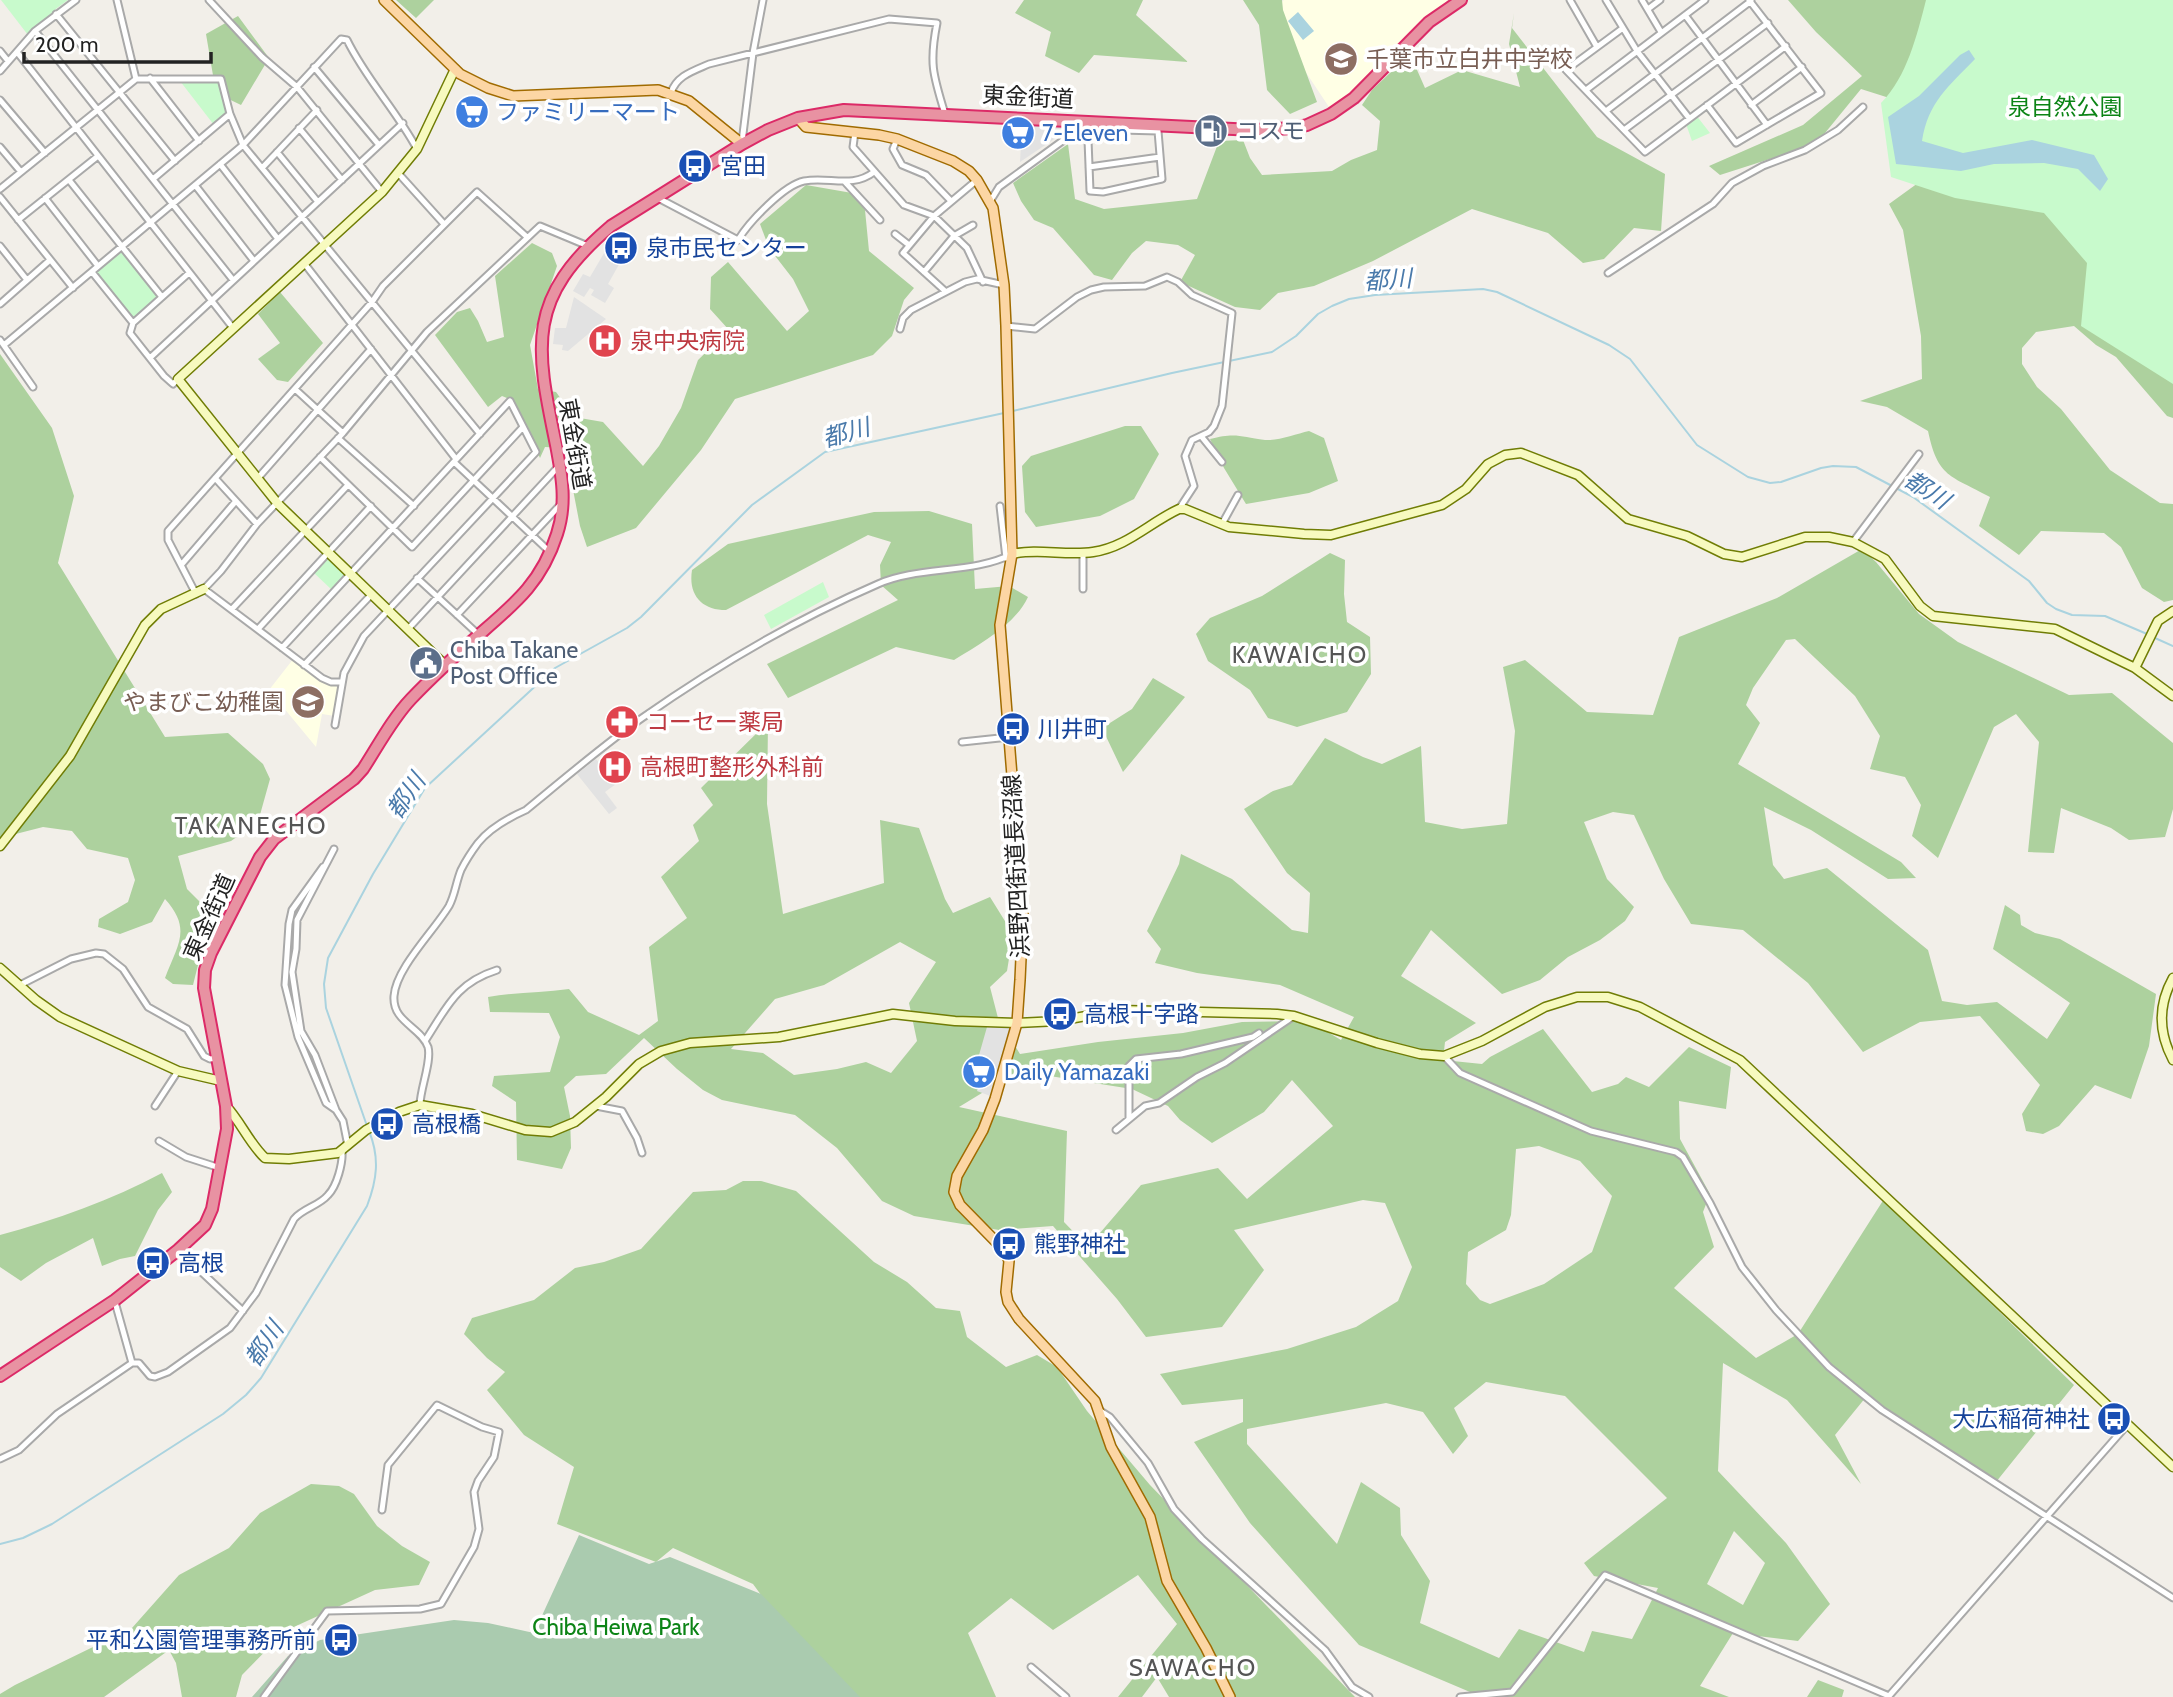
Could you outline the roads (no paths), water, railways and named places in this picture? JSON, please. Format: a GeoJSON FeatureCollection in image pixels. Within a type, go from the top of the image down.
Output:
{"type":"FeatureCollection","features":[{"type":"Feature","properties":{"kind":"highway","name":"東金街道"},"geometry":{"type":"LineString","coordinates":[[0,1376],[115,1300],[178,1250],[205,1224],[212,1209],[227,1129],[226,1106],[204,988],[205,970],[221,930],[260,857],[274,839],[354,779],[400,711],[530,589],[551,553],[562,519],[564,500],[560,466],[542,380],[542,332],[555,290],[571,264],[588,246],[611,226],[742,144],[798,118],[844,110],[1158,128],[1294,128],[1320,120],[1354,98],[1429,22],[1461,0]]}},
{"type":"Feature","properties":{"kind":"main road"},"geometry":{"type":"LineString","coordinates":[[384,0],[460,74],[488,88],[513,96],[643,90],[671,93],[700,108],[742,144]]}},
{"type":"Feature","properties":{"kind":"main road","name":"浜野四街道長沼線"},"geometry":{"type":"LineString","coordinates":[[798,118],[806,127],[897,139],[953,161],[969,171],[991,201],[1004,285],[1006,326],[1009,556],[1000,625],[1023,914],[1017,1023],[990,1112],[957,1176],[954,1192],[960,1206],[1005,1251],[1009,1261],[1006,1292],[1013,1312],[1089,1393],[1099,1410],[1111,1447],[1150,1517],[1167,1581],[1206,1648],[1230,1697]]}},
{"type":"Feature","properties":{"kind":"street"},"geometry":{"type":"LineString","coordinates":[[0,71],[35,31],[76,0]]}},
{"type":"Feature","properties":{"kind":"street"},"geometry":{"type":"LineString","coordinates":[[117,0],[136,79]]}},
{"type":"Feature","properties":{"kind":"street"},"geometry":{"type":"LineString","coordinates":[[209,0],[262,57],[297,87],[382,191]]}},
{"type":"Feature","properties":{"kind":"street"},"geometry":{"type":"LineString","coordinates":[[742,144],[753,53],[763,0]]}},
{"type":"Feature","properties":{"kind":"street"},"geometry":{"type":"LineString","coordinates":[[1570,0],[1597,47]]}},
{"type":"Feature","properties":{"kind":"street"},"geometry":{"type":"LineString","coordinates":[[1606,0],[1637,51],[1689,118]]}},
{"type":"Feature","properties":{"kind":"street"},"geometry":{"type":"LineString","coordinates":[[1642,0],[1661,32]]}},
{"type":"Feature","properties":{"kind":"street"},"geometry":{"type":"LineString","coordinates":[[1648,9],[1660,0]]}},
{"type":"Feature","properties":{"kind":"street"},"geometry":{"type":"LineString","coordinates":[[1586,90],[1705,0]]}},
{"type":"Feature","properties":{"kind":"street"},"geometry":{"type":"LineString","coordinates":[[1606,111],[1751,1],[1822,93],[1736,144],[1707,105]]}},
{"type":"Feature","properties":{"kind":"street"},"geometry":{"type":"LineString","coordinates":[[56,14],[174,161]]}},
{"type":"Feature","properties":{"kind":"street"},"geometry":{"type":"LineString","coordinates":[[1685,15],[1767,125]]}},
{"type":"Feature","properties":{"kind":"street"},"geometry":{"type":"LineString","coordinates":[[671,93],[673,85],[688,73],[709,64],[889,19],[937,23],[931,54],[934,80],[945,115]]}},
{"type":"Feature","properties":{"kind":"street"},"geometry":{"type":"LineString","coordinates":[[1624,130],[1768,23]]}},
{"type":"Feature","properties":{"kind":"street"},"geometry":{"type":"LineString","coordinates":[[1623,28],[1566,70],[1645,152],[1786,46]]}},
{"type":"Feature","properties":{"kind":"street"},"geometry":{"type":"LineString","coordinates":[[35,31],[233,280]]}},
{"type":"Feature","properties":{"kind":"street"},"geometry":{"type":"LineString","coordinates":[[33,387],[2,343],[73,288],[243,145],[341,39],[347,40],[358,62],[403,123],[417,149]]}},
{"type":"Feature","properties":{"kind":"street"},"geometry":{"type":"LineString","coordinates":[[0,51],[8,61]]}},
{"type":"Feature","properties":{"kind":"street"},"geometry":{"type":"LineString","coordinates":[[17,52],[233,328]]}},
{"type":"Feature","properties":{"kind":"street"},"geometry":{"type":"LineString","coordinates":[[314,67],[379,145]]}},
{"type":"Feature","properties":{"kind":"street"},"geometry":{"type":"LineString","coordinates":[[1751,105],[1802,67]]}},
{"type":"Feature","properties":{"kind":"street"},"geometry":{"type":"LineString","coordinates":[[189,273],[133,323],[130,333],[173,384],[382,191],[417,149],[455,69]]}},
{"type":"Feature","properties":{"kind":"street"},"geometry":{"type":"LineString","coordinates":[[149,78],[200,141]]}},
{"type":"Feature","properties":{"kind":"street"},"geometry":{"type":"LineString","coordinates":[[0,189],[136,79],[221,79],[230,114],[243,145],[480,434]]}},
{"type":"Feature","properties":{"kind":"street"},"geometry":{"type":"LineString","coordinates":[[0,100],[45,153]]}},
{"type":"Feature","properties":{"kind":"street"},"geometry":{"type":"LineString","coordinates":[[1608,273],[1713,204],[1732,183],[1763,166],[1805,150],[1838,130],[1863,107]]}},
{"type":"Feature","properties":{"kind":"street"},"geometry":{"type":"LineString","coordinates":[[263,167],[317,110]]}},
{"type":"Feature","properties":{"kind":"street"},"geometry":{"type":"LineString","coordinates":[[153,179],[230,114]]}},
{"type":"Feature","properties":{"kind":"street"},"geometry":{"type":"LineString","coordinates":[[151,357],[403,123]]}},
{"type":"Feature","properties":{"kind":"street"},"geometry":{"type":"LineString","coordinates":[[299,128],[342,180]]}},
{"type":"Feature","properties":{"kind":"street"},"geometry":{"type":"LineString","coordinates":[[991,201],[999,187],[1072,134],[1158,128],[1162,179],[1103,192],[1090,191],[1088,140]]}},
{"type":"Feature","properties":{"kind":"street"},"geometry":{"type":"LineString","coordinates":[[855,132],[853,147],[874,172],[904,205],[934,216],[967,248],[982,282]]}},
{"type":"Feature","properties":{"kind":"street"},"geometry":{"type":"LineString","coordinates":[[897,139],[893,149],[902,165],[926,176],[951,201]]}},
{"type":"Feature","properties":{"kind":"street"},"geometry":{"type":"LineString","coordinates":[[0,147],[21,172]]}},
{"type":"Feature","properties":{"kind":"street"},"geometry":{"type":"LineString","coordinates":[[277,152],[318,202]]}},
{"type":"Feature","properties":{"kind":"street"},"geometry":{"type":"LineString","coordinates":[[18,220],[98,156]]}},
{"type":"Feature","properties":{"kind":"street"},"geometry":{"type":"LineString","coordinates":[[1089,167],[1160,158]]}},
{"type":"Feature","properties":{"kind":"street"},"geometry":{"type":"LineString","coordinates":[[220,164],[278,239]]}},
{"type":"Feature","properties":{"kind":"street"},"geometry":{"type":"LineString","coordinates":[[657,197],[738,240],[760,211],[797,183],[863,181],[874,172]]}},
{"type":"Feature","properties":{"kind":"street"},"geometry":{"type":"LineString","coordinates":[[398,173],[444,224]]}},
{"type":"Feature","properties":{"kind":"street"},"geometry":{"type":"LineString","coordinates":[[69,180],[162,297]]}},
{"type":"Feature","properties":{"kind":"street"},"geometry":{"type":"LineString","coordinates":[[945,291],[902,253],[934,216],[977,180]]}},
{"type":"Feature","properties":{"kind":"street"},"geometry":{"type":"LineString","coordinates":[[845,182],[880,220]]}},
{"type":"Feature","properties":{"kind":"street"},"geometry":{"type":"LineString","coordinates":[[195,185],[254,261]]}},
{"type":"Feature","properties":{"kind":"street"},"geometry":{"type":"LineString","coordinates":[[342,682],[331,682],[304,665],[232,609],[200,591],[168,540],[168,531],[372,302],[383,286],[477,191],[527,237]]}},
{"type":"Feature","properties":{"kind":"street"},"geometry":{"type":"LineString","coordinates":[[0,197],[73,288]]}},
{"type":"Feature","properties":{"kind":"street"},"geometry":{"type":"LineString","coordinates":[[45,198],[98,266]]}},
{"type":"Feature","properties":{"kind":"street"},"geometry":{"type":"LineString","coordinates":[[924,272],[954,236],[972,225]]}},
{"type":"Feature","properties":{"kind":"street"},"geometry":{"type":"LineString","coordinates":[[0,846],[70,756],[145,625],[161,609],[200,591],[221,572],[257,524],[341,435],[427,332],[540,226],[588,246]]}},
{"type":"Feature","properties":{"kind":"street"},"geometry":{"type":"LineString","coordinates":[[895,234],[909,245]]}},
{"type":"Feature","properties":{"kind":"street"},"geometry":{"type":"LineString","coordinates":[[0,246],[27,280]]}},
{"type":"Feature","properties":{"kind":"street"},"geometry":{"type":"LineString","coordinates":[[1,300],[50,260]]}},
{"type":"Feature","properties":{"kind":"street"},"geometry":{"type":"LineString","coordinates":[[304,263],[455,461],[551,553]]}},
{"type":"Feature","properties":{"kind":"street"},"geometry":{"type":"LineString","coordinates":[[92,272],[133,323]]}},
{"type":"Feature","properties":{"kind":"street"},"geometry":{"type":"LineString","coordinates":[[420,1105],[429,1052],[425,1041],[398,1015],[394,1006],[396,986],[416,951],[450,904],[461,868],[478,842],[489,831],[526,810],[642,718],[725,664],[800,621],[894,577],[1022,552],[1083,553],[1103,550],[1122,543],[1179,509],[1194,486],[1186,461],[1189,444],[1209,432],[1222,406],[1232,313],[1192,295],[1173,278],[1167,277],[1145,286],[1098,288],[1077,297],[1038,328],[1030,330],[1006,326]]}},
{"type":"Feature","properties":{"kind":"street"},"geometry":{"type":"LineString","coordinates":[[900,329],[903,318],[912,310],[965,282],[977,279],[1004,285]]}},
{"type":"Feature","properties":{"kind":"street"},"geometry":{"type":"LineString","coordinates":[[258,478],[371,349]]}},
{"type":"Feature","properties":{"kind":"street"},"geometry":{"type":"LineString","coordinates":[[178,379],[278,504],[446,666]]}},
{"type":"Feature","properties":{"kind":"street"},"geometry":{"type":"LineString","coordinates":[[295,389],[414,506]]}},
{"type":"Feature","properties":{"kind":"street"},"geometry":{"type":"LineString","coordinates":[[282,648],[510,401],[536,452],[357,646],[342,682],[335,725]]}},
{"type":"Feature","properties":{"kind":"street"},"geometry":{"type":"LineString","coordinates":[[320,457],[412,547],[523,427]]}},
{"type":"Feature","properties":{"kind":"street"},"geometry":{"type":"LineString","coordinates":[[1201,436],[1222,461]]}},
{"type":"Feature","properties":{"kind":"street"},"geometry":{"type":"LineString","coordinates":[[1179,509],[1222,524],[1247,529],[1331,535],[1442,505],[1466,489],[1488,464],[1512,453],[1532,455],[1578,475],[1628,519],[1687,536],[1724,554],[1742,557],[1805,537],[1829,537],[1853,542],[1885,559],[1920,606],[1933,616],[2044,626],[2073,637],[2135,668],[2173,696]]}},
{"type":"Feature","properties":{"kind":"street"},"geometry":{"type":"LineString","coordinates":[[1853,542],[1919,454]]}},
{"type":"Feature","properties":{"kind":"street"},"geometry":{"type":"LineString","coordinates":[[408,629],[560,466]]}},
{"type":"Feature","properties":{"kind":"street"},"geometry":{"type":"LineString","coordinates":[[215,478],[257,524]]}},
{"type":"Feature","properties":{"kind":"street"},"geometry":{"type":"LineString","coordinates":[[232,609],[348,485]]}},
{"type":"Feature","properties":{"kind":"street"},"geometry":{"type":"LineString","coordinates":[[1222,524],[1238,495]]}},
{"type":"Feature","properties":{"kind":"street"},"geometry":{"type":"LineString","coordinates":[[457,615],[564,500]]}},
{"type":"Feature","properties":{"kind":"street"},"geometry":{"type":"LineString","coordinates":[[183,564],[236,501]]}},
{"type":"Feature","properties":{"kind":"street"},"geometry":{"type":"LineString","coordinates":[[258,629],[371,506]]}},
{"type":"Feature","properties":{"kind":"street"},"geometry":{"type":"LineString","coordinates":[[1000,506],[1009,556]]}},
{"type":"Feature","properties":{"kind":"street"},"geometry":{"type":"LineString","coordinates":[[1083,553],[1083,589]]}},
{"type":"Feature","properties":{"kind":"street"},"geometry":{"type":"LineString","coordinates":[[417,578],[479,635]]}},
{"type":"Feature","properties":{"kind":"street"},"geometry":{"type":"LineString","coordinates":[[304,665],[372,594]]}},
{"type":"Feature","properties":{"kind":"street"},"geometry":{"type":"LineString","coordinates":[[2135,668],[2158,621],[2173,611]]}},
{"type":"Feature","properties":{"kind":"street"},"geometry":{"type":"LineString","coordinates":[[962,742],[1009,737]]}},
{"type":"Feature","properties":{"kind":"street"},"geometry":{"type":"LineString","coordinates":[[0,1459],[19,1450],[57,1414],[132,1363],[139,1363],[150,1376],[156,1377],[169,1372],[230,1328],[256,1293],[294,1219],[328,1195],[336,1180],[345,1148],[343,1121],[336,1110],[326,1103],[298,1037],[285,985],[292,910],[334,849]]}},
{"type":"Feature","properties":{"kind":"street"},"geometry":{"type":"LineString","coordinates":[[20,985],[71,960],[96,953],[104,954],[123,969],[148,1007],[187,1029],[204,1056],[217,1058]]}},
{"type":"Feature","properties":{"kind":"street"},"geometry":{"type":"LineString","coordinates":[[0,968],[60,1017],[178,1071],[221,1081]]}},
{"type":"Feature","properties":{"kind":"street"},"geometry":{"type":"LineString","coordinates":[[425,1041],[452,1000],[467,983],[498,970]]}},
{"type":"Feature","properties":{"kind":"street"},"geometry":{"type":"LineString","coordinates":[[2173,978],[2165,992],[2161,1021],[2163,1037],[2173,1060]]}},
{"type":"Feature","properties":{"kind":"street"},"geometry":{"type":"LineString","coordinates":[[226,1106],[238,1118],[254,1148],[265,1158],[289,1159],[332,1154],[345,1148],[366,1130],[410,1107],[420,1105],[472,1114],[525,1130],[551,1132],[575,1122],[639,1064],[661,1051],[690,1043],[779,1037],[893,1014],[955,1021],[1017,1023],[1058,1021],[1120,1010],[1278,1014],[1294,1016],[1420,1054],[1444,1056],[1482,1041],[1545,1007],[1577,997],[1608,997],[1640,1007],[1740,1060],[2173,1467]]}},
{"type":"Feature","properties":{"kind":"street"},"geometry":{"type":"LineString","coordinates":[[1116,1130],[1145,1106],[1159,1103],[1197,1077],[1225,1063],[1294,1016]]}},
{"type":"Feature","properties":{"kind":"street"},"geometry":{"type":"LineString","coordinates":[[1129,1119],[1131,1062],[1136,1059],[1181,1054],[1253,1037],[1259,1033]]}},
{"type":"Feature","properties":{"kind":"street"},"geometry":{"type":"LineString","coordinates":[[1444,1056],[1460,1073],[1591,1131],[1676,1152],[1683,1157],[1742,1267],[1776,1310],[1829,1367],[1882,1410],[2173,1598]]}},
{"type":"Feature","properties":{"kind":"street"},"geometry":{"type":"LineString","coordinates":[[155,1106],[178,1071]]}},
{"type":"Feature","properties":{"kind":"street"},"geometry":{"type":"LineString","coordinates":[[596,1105],[622,1111],[638,1138],[642,1153]]}},
{"type":"Feature","properties":{"kind":"street"},"geometry":{"type":"LineString","coordinates":[[159,1141],[186,1157],[221,1169]]}},
{"type":"Feature","properties":{"kind":"street"},"geometry":{"type":"LineString","coordinates":[[178,1250],[243,1311]]}},
{"type":"Feature","properties":{"kind":"street"},"geometry":{"type":"LineString","coordinates":[[115,1300],[132,1363]]}},
{"type":"Feature","properties":{"kind":"street"},"geometry":{"type":"LineString","coordinates":[[264,1697],[327,1611],[420,1609],[441,1604],[474,1547],[480,1529],[474,1492],[494,1457],[499,1432],[482,1427],[437,1405],[388,1465],[382,1510]]}},
{"type":"Feature","properties":{"kind":"street"},"geometry":{"type":"LineString","coordinates":[[1099,1410],[1110,1417],[1148,1463],[1174,1509],[1202,1539],[1325,1650],[1352,1687],[1369,1697]]}},
{"type":"Feature","properties":{"kind":"street"},"geometry":{"type":"LineString","coordinates":[[1460,1697],[1512,1692],[1605,1576],[1889,1696],[2128,1424]]}},
{"type":"Feature","properties":{"kind":"street"},"geometry":{"type":"LineString","coordinates":[[1031,1667],[1066,1697]]}},
{"type":"Feature","properties":{"kind":"water"},"geometry":{"type":"Polygon","coordinates":[[[1298,12],[1314,31],[1303,40],[1288,21],[1298,12]]]}},
{"type":"Feature","properties":{"kind":"water"},"geometry":{"type":"Polygon","coordinates":[[[1969,50],[1975,59],[1935,105],[1922,141],[1963,153],[2032,140],[2094,155],[2108,179],[2100,191],[2078,169],[2044,163],[1994,164],[1961,171],[1896,164],[1888,117],[1919,96],[1960,55],[1969,50]]]}},
{"type":"Feature","properties":{"kind":"waterway","name":"都川"},"geometry":{"type":"LineString","coordinates":[[1013,411],[1272,352],[1296,336],[1318,314],[1349,299],[1483,289],[1497,292],[1609,345],[1630,359],[1697,445],[1748,477],[1770,483],[1781,482],[1821,468],[1856,467],[1913,497],[2029,581],[2047,603],[2056,609],[2072,615],[2105,616],[2147,634]]}},
{"type":"Feature","properties":{"kind":"waterway","name":"都川"},"geometry":{"type":"LineString","coordinates":[[367,1126],[326,1008],[324,984],[328,958],[373,874],[425,788],[555,668],[627,628],[641,617],[752,505],[825,452],[1004,413]]}},
{"type":"Feature","properties":{"kind":"waterway","name":"都川"},"geometry":{"type":"LineString","coordinates":[[2155,638],[2173,646]]}},
{"type":"Feature","properties":{"kind":"waterway","name":"都川"},"geometry":{"type":"LineString","coordinates":[[0,1544],[23,1538],[52,1524],[223,1414],[246,1395],[261,1378],[367,1206],[376,1169],[375,1150],[369,1131]]}},
{"type":"Feature","properties":{"kind":"place","name":"千葉市立白井中学校"},"geometry":{"type":"Point","coordinates":[1341,59]}},
{"type":"Feature","properties":{"kind":"place","name":"ファミリーマート"},"geometry":{"type":"Point","coordinates":[472,112]}},
{"type":"Feature","properties":{"kind":"place","name":"コスモ"},"geometry":{"type":"Point","coordinates":[1211,131]}},
{"type":"Feature","properties":{"kind":"place","name":"7-Eleven"},"geometry":{"type":"Point","coordinates":[1018,133]}},
{"type":"Feature","properties":{"kind":"place","name":"宮田"},"geometry":{"type":"Point","coordinates":[695,166]}},
{"type":"Feature","properties":{"kind":"place","name":"泉市民センター"},"geometry":{"type":"Point","coordinates":[621,248]}},
{"type":"Feature","properties":{"kind":"place","name":"泉中央病院"},"geometry":{"type":"Point","coordinates":[605,341]}},
{"type":"Feature","properties":{"kind":"place","name":"Chiba Takane Post Office"},"geometry":{"type":"Point","coordinates":[426,663]}},
{"type":"Feature","properties":{"kind":"place","name":"やまびこ幼稚園"},"geometry":{"type":"Point","coordinates":[308,702]}},
{"type":"Feature","properties":{"kind":"place","name":"コーセー薬局"},"geometry":{"type":"Point","coordinates":[622,722]}},
{"type":"Feature","properties":{"kind":"place","name":"川井町"},"geometry":{"type":"Point","coordinates":[1013,729]}},
{"type":"Feature","properties":{"kind":"place","name":"高根町整形外科前"},"geometry":{"type":"Point","coordinates":[615,767]}},
{"type":"Feature","properties":{"kind":"place","name":"高根十字路"},"geometry":{"type":"Point","coordinates":[1060,1014]}},
{"type":"Feature","properties":{"kind":"place","name":"Daily Yamazaki"},"geometry":{"type":"Point","coordinates":[979,1072]}},
{"type":"Feature","properties":{"kind":"place","name":"高根橋"},"geometry":{"type":"Point","coordinates":[387,1124]}},
{"type":"Feature","properties":{"kind":"place","name":"熊野神社"},"geometry":{"type":"Point","coordinates":[1009,1244]}},
{"type":"Feature","properties":{"kind":"place","name":"高根"},"geometry":{"type":"Point","coordinates":[153,1263]}},
{"type":"Feature","properties":{"kind":"place","name":"大広稲荷神社"},"geometry":{"type":"Point","coordinates":[2114,1419]}},
{"type":"Feature","properties":{"kind":"place","name":"平和公園管理事務所前"},"geometry":{"type":"Point","coordinates":[341,1640]}},
{"type":"Feature","properties":{"kind":"district","name":"KAWAICHO"},"geometry":{"type":"Point","coordinates":[1300,655]}},
{"type":"Feature","properties":{"kind":"district","name":"TAKANECHO"},"geometry":{"type":"Point","coordinates":[251,826]}},
{"type":"Feature","properties":{"kind":"district","name":"SAWACHO"},"geometry":{"type":"Point","coordinates":[1193,1668]}},
{"type":"Feature","properties":{"kind":"park label","name":"泉自然公園"},"geometry":{"type":"Point","coordinates":[2065,107]}},
{"type":"Feature","properties":{"kind":"park label","name":"Chiba Heiwa Park"},"geometry":{"type":"Point","coordinates":[616,1627]}}]}
